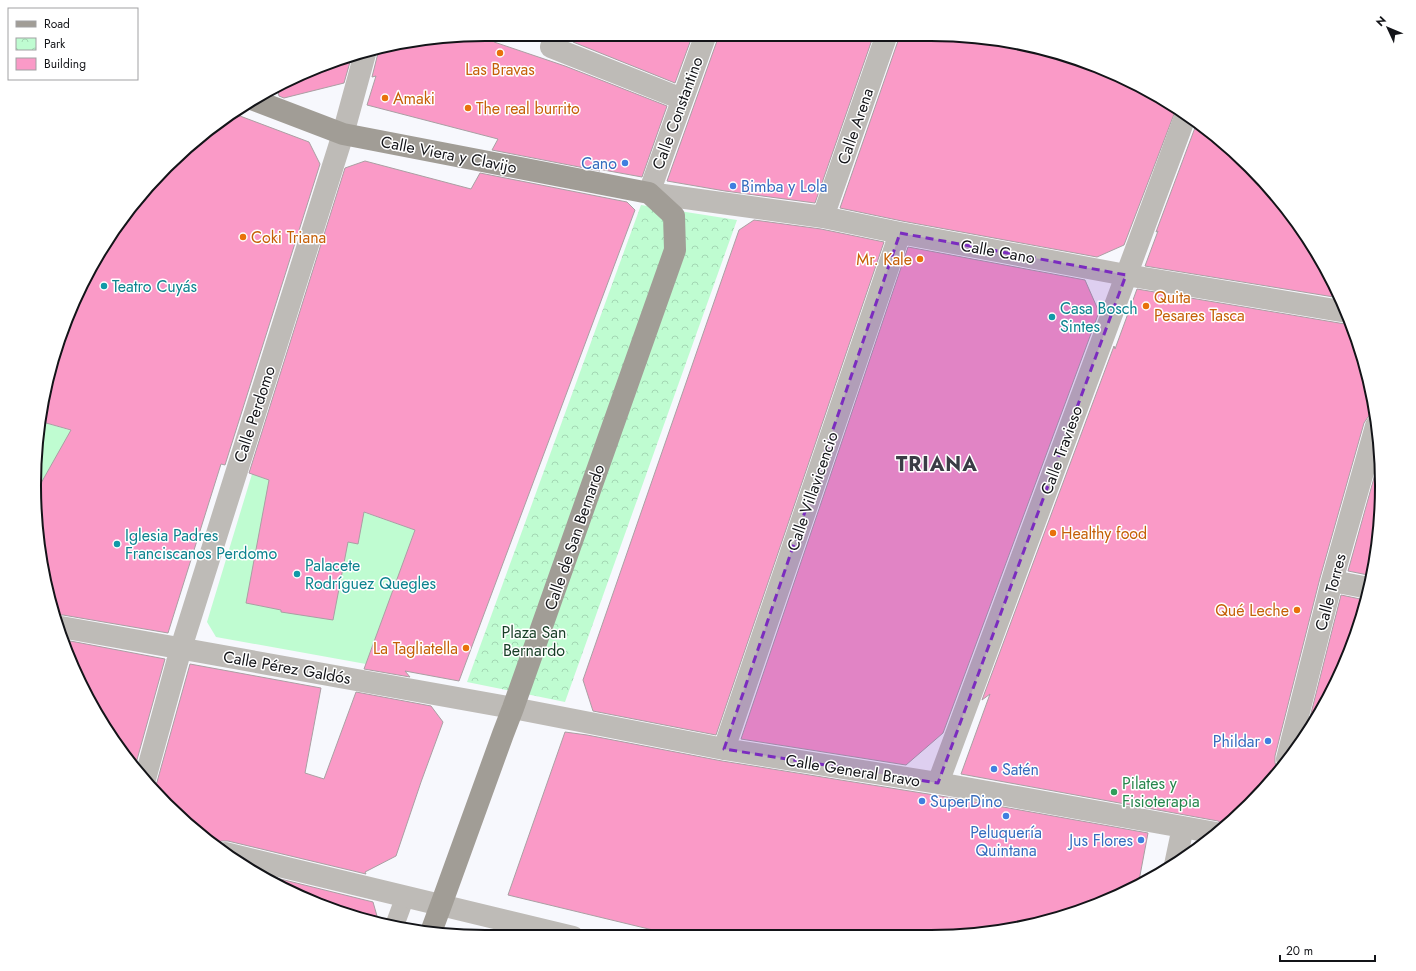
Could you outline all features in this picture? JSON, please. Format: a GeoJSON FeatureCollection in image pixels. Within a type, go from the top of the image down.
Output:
{"type":"FeatureCollection","features":[{"type":"Feature","properties":{"kind":"street"},"geometry":{"type":"LineString","coordinates":[[553,41],[551,47],[682,99]]}},
{"type":"Feature","properties":{"kind":"street","name":"Calle Constantino"},"geometry":{"type":"LineString","coordinates":[[649,193],[703,41]]}},
{"type":"Feature","properties":{"kind":"street","name":"Calle Arena"},"geometry":{"type":"LineString","coordinates":[[823,218],[886,41]]}},
{"type":"Feature","properties":{"kind":"street","name":"Calle Perdomo"},"geometry":{"type":"LineString","coordinates":[[147,773],[181,648],[343,134],[364,58]]}},
{"type":"Feature","properties":{"kind":"street","name":"Calle Viera y Clavijo"},"geometry":{"type":"LineString","coordinates":[[261,103],[343,134],[649,193]]}},
{"type":"Feature","properties":{"kind":"street","name":"Calle Travieso"},"geometry":{"type":"LineString","coordinates":[[938,783],[1184,121]]}},
{"type":"Feature","properties":{"kind":"street","name":"Calle Cano"},"geometry":{"type":"LineString","coordinates":[[649,193],[823,218],[1126,275],[1339,311]]}},
{"type":"Feature","properties":{"kind":"street","name":"Calle de San Bernardo"},"geometry":{"type":"LineString","coordinates":[[433,927],[513,708],[675,250],[674,216],[649,193]]}},
{"type":"Feature","properties":{"kind":"street","name":"Calle Villavicencio"},"geometry":{"type":"LineString","coordinates":[[724,749],[900,233]]}},
{"type":"Feature","properties":{"kind":"street","name":"Calle Torres"},"geometry":{"type":"LineString","coordinates":[[1290,746],[1332,582],[1372,439]]}},
{"type":"Feature","properties":{"kind":"street"},"geometry":{"type":"LineString","coordinates":[[1332,582],[1363,587]]}},
{"type":"Feature","properties":{"kind":"street","name":"Calle Pérez Galdós"},"geometry":{"type":"LineString","coordinates":[[65,628],[513,708]]}},
{"type":"Feature","properties":{"kind":"street","name":"Calle General Bravo"},"geometry":{"type":"LineString","coordinates":[[513,708],[724,749],[938,783],[1209,832]]}},
{"type":"Feature","properties":{"kind":"street"},"geometry":{"type":"LineString","coordinates":[[1177,855],[1184,827]]}},
{"type":"Feature","properties":{"kind":"street"},"geometry":{"type":"LineString","coordinates":[[243,857],[543,930]]}},
{"type":"Feature","properties":{"kind":"lane"},"geometry":{"type":"LineString","coordinates":[[396,920],[405,897]]}},
{"type":"Feature","properties":{"kind":"highlighted area"},"geometry":{"type":"Polygon","coordinates":[[[900,233],[1126,275],[938,783],[724,749],[900,233]]]}},
{"type":"Feature","properties":{"kind":"green space","name":"Plaza San Bernardo"},"geometry":{"type":"Polygon","coordinates":[[[641,205],[737,220],[565,702],[467,682],[641,205]]]}},
{"type":"Feature","properties":{"kind":"green space"},"geometry":{"type":"Polygon","coordinates":[[[46,423],[109,442],[50,467],[41,483],[46,423]]]}},
{"type":"Feature","properties":{"kind":"green space"},"geometry":{"type":"Polygon","coordinates":[[[252,474],[415,530],[366,664],[216,637],[207,622],[252,474]]]}},
{"type":"Feature","properties":{"kind":"building"},"geometry":{"type":"Polygon","coordinates":[[[494,41],[565,66],[667,106],[642,177],[598,169],[600,171],[492,150],[498,139],[367,105],[376,76],[372,77],[378,54],[427,45],[456,42],[494,41]]]}},
{"type":"Feature","properties":{"kind":"building"},"geometry":{"type":"Polygon","coordinates":[[[574,41],[690,41],[675,83],[574,41]]]}},
{"type":"Feature","properties":{"kind":"building"},"geometry":{"type":"Polygon","coordinates":[[[717,41],[872,41],[815,203],[725,191],[667,181],[717,41]]]}},
{"type":"Feature","properties":{"kind":"building"},"geometry":{"type":"Polygon","coordinates":[[[898,41],[960,42],[989,45],[1046,56],[1101,75],[1127,87],[1174,114],[1124,245],[1097,257],[840,208],[898,41]]]}},
{"type":"Feature","properties":{"kind":"building"},"geometry":{"type":"Polygon","coordinates":[[[350,63],[344,83],[284,98],[279,96],[278,93],[289,87],[315,75],[350,63]]]}},
{"type":"Feature","properties":{"kind":"building"},"geometry":{"type":"Polygon","coordinates":[[[239,116],[309,142],[320,164],[225,465],[221,464],[168,633],[61,615],[56,601],[45,544],[41,483],[71,430],[46,423],[56,370],[65,343],[75,315],[101,263],[116,239],[151,192],[192,151],[239,116]]]}},
{"type":"Feature","properties":{"kind":"building"},"geometry":{"type":"Polygon","coordinates":[[[1195,129],[1224,151],[1265,192],[1300,239],[1315,263],[1333,297],[1145,266],[1158,231],[1156,232],[1195,129]]]}},
{"type":"Feature","properties":{"kind":"building"},"geometry":{"type":"Polygon","coordinates":[[[365,161],[471,189],[480,173],[627,202],[635,210],[459,681],[405,671],[410,677],[364,669],[415,530],[364,512],[358,544],[348,542],[333,620],[281,612],[281,610],[246,603],[269,480],[249,473],[345,168],[365,161]]]}},
{"type":"Feature","properties":{"kind":"building"},"geometry":{"type":"Polygon","coordinates":[[[754,220],[821,229],[884,242],[716,735],[593,711],[583,680],[739,230],[754,220]]]}},
{"type":"Feature","properties":{"kind":"building"},"geometry":{"type":"Polygon","coordinates":[[[908,247],[1085,280],[1099,312],[943,733],[906,765],[741,739],[908,247]]]}},
{"type":"Feature","properties":{"kind":"building"},"geometry":{"type":"Polygon","coordinates":[[[1137,289],[1344,324],[1360,370],[1369,417],[1364,423],[1320,578],[1275,756],[1276,765],[1245,800],[1221,823],[961,774],[990,694],[982,700],[1114,346],[1115,349],[1137,289]]]}},
{"type":"Feature","properties":{"kind":"building"},"geometry":{"type":"Polygon","coordinates":[[[1375,476],[1374,515],[1365,574],[1348,571],[1375,476]]]}},
{"type":"Feature","properties":{"kind":"building"},"geometry":{"type":"Polygon","coordinates":[[[1341,595],[1360,599],[1341,656],[1329,682],[1311,715],[1341,595]]]}},
{"type":"Feature","properties":{"kind":"building"},"geometry":{"type":"Polygon","coordinates":[[[70,641],[165,659],[137,761],[101,708],[87,682],[70,641]]]}},
{"type":"Feature","properties":{"kind":"building"},"geometry":{"type":"Polygon","coordinates":[[[190,664],[321,688],[305,773],[324,779],[356,692],[431,706],[443,722],[396,856],[365,872],[366,874],[228,841],[220,842],[192,820],[156,784],[190,664]]]}},
{"type":"Feature","properties":{"kind":"building"},"geometry":{"type":"Polygon","coordinates":[[[565,732],[722,761],[953,798],[1148,833],[1140,877],[1127,884],[1101,896],[1046,915],[989,926],[960,929],[653,930],[508,895],[565,732]]]}},
{"type":"Feature","properties":{"kind":"building"},"geometry":{"type":"Polygon","coordinates":[[[279,879],[373,902],[377,916],[315,896],[279,879]]]}},
{"type":"Feature","properties":{"kind":"place","name":"Las Bravas"},"geometry":{"type":"Point","coordinates":[500,53]}},
{"type":"Feature","properties":{"kind":"place","name":"Amaki"},"geometry":{"type":"Point","coordinates":[385,98]}},
{"type":"Feature","properties":{"kind":"place","name":"The real burrito"},"geometry":{"type":"Point","coordinates":[468,108]}},
{"type":"Feature","properties":{"kind":"place","name":"Cano"},"geometry":{"type":"Point","coordinates":[625,163]}},
{"type":"Feature","properties":{"kind":"place","name":"Bimba y Lola"},"geometry":{"type":"Point","coordinates":[733,186]}},
{"type":"Feature","properties":{"kind":"place","name":"Coki Triana"},"geometry":{"type":"Point","coordinates":[243,237]}},
{"type":"Feature","properties":{"kind":"place","name":"Mr. Kale"},"geometry":{"type":"Point","coordinates":[920,259]}},
{"type":"Feature","properties":{"kind":"place","name":"Teatro Cuyás"},"geometry":{"type":"Point","coordinates":[104,286]}},
{"type":"Feature","properties":{"kind":"place","name":"Quita Pesares Tasca"},"geometry":{"type":"Point","coordinates":[1146,306]}},
{"type":"Feature","properties":{"kind":"place","name":"Casa Bosch Sintes"},"geometry":{"type":"Point","coordinates":[1052,317]}},
{"type":"Feature","properties":{"kind":"place","name":"Healthy food"},"geometry":{"type":"Point","coordinates":[1053,533]}},
{"type":"Feature","properties":{"kind":"place","name":"Iglesia Padres Franciscanos Perdomo"},"geometry":{"type":"Point","coordinates":[117,544]}},
{"type":"Feature","properties":{"kind":"place","name":"Palacete Rodríguez Quegles"},"geometry":{"type":"Point","coordinates":[297,574]}},
{"type":"Feature","properties":{"kind":"place","name":"Qué Leche"},"geometry":{"type":"Point","coordinates":[1297,610]}},
{"type":"Feature","properties":{"kind":"place","name":"La Tagliatella"},"geometry":{"type":"Point","coordinates":[466,648]}},
{"type":"Feature","properties":{"kind":"place","name":"Phildar"},"geometry":{"type":"Point","coordinates":[1268,741]}},
{"type":"Feature","properties":{"kind":"place","name":"Satén"},"geometry":{"type":"Point","coordinates":[994,769]}},
{"type":"Feature","properties":{"kind":"place","name":"Pilates y Fisioterapia"},"geometry":{"type":"Point","coordinates":[1114,792]}},
{"type":"Feature","properties":{"kind":"place","name":"SuperDino"},"geometry":{"type":"Point","coordinates":[922,801]}},
{"type":"Feature","properties":{"kind":"place","name":"Peluquería Quintana"},"geometry":{"type":"Point","coordinates":[1006,816]}},
{"type":"Feature","properties":{"kind":"place","name":"Jus Flores"},"geometry":{"type":"Point","coordinates":[1141,840]}},
{"type":"Feature","properties":{"kind":"district","name":"TRIANA"},"geometry":{"type":"Point","coordinates":[937,464]}}]}
